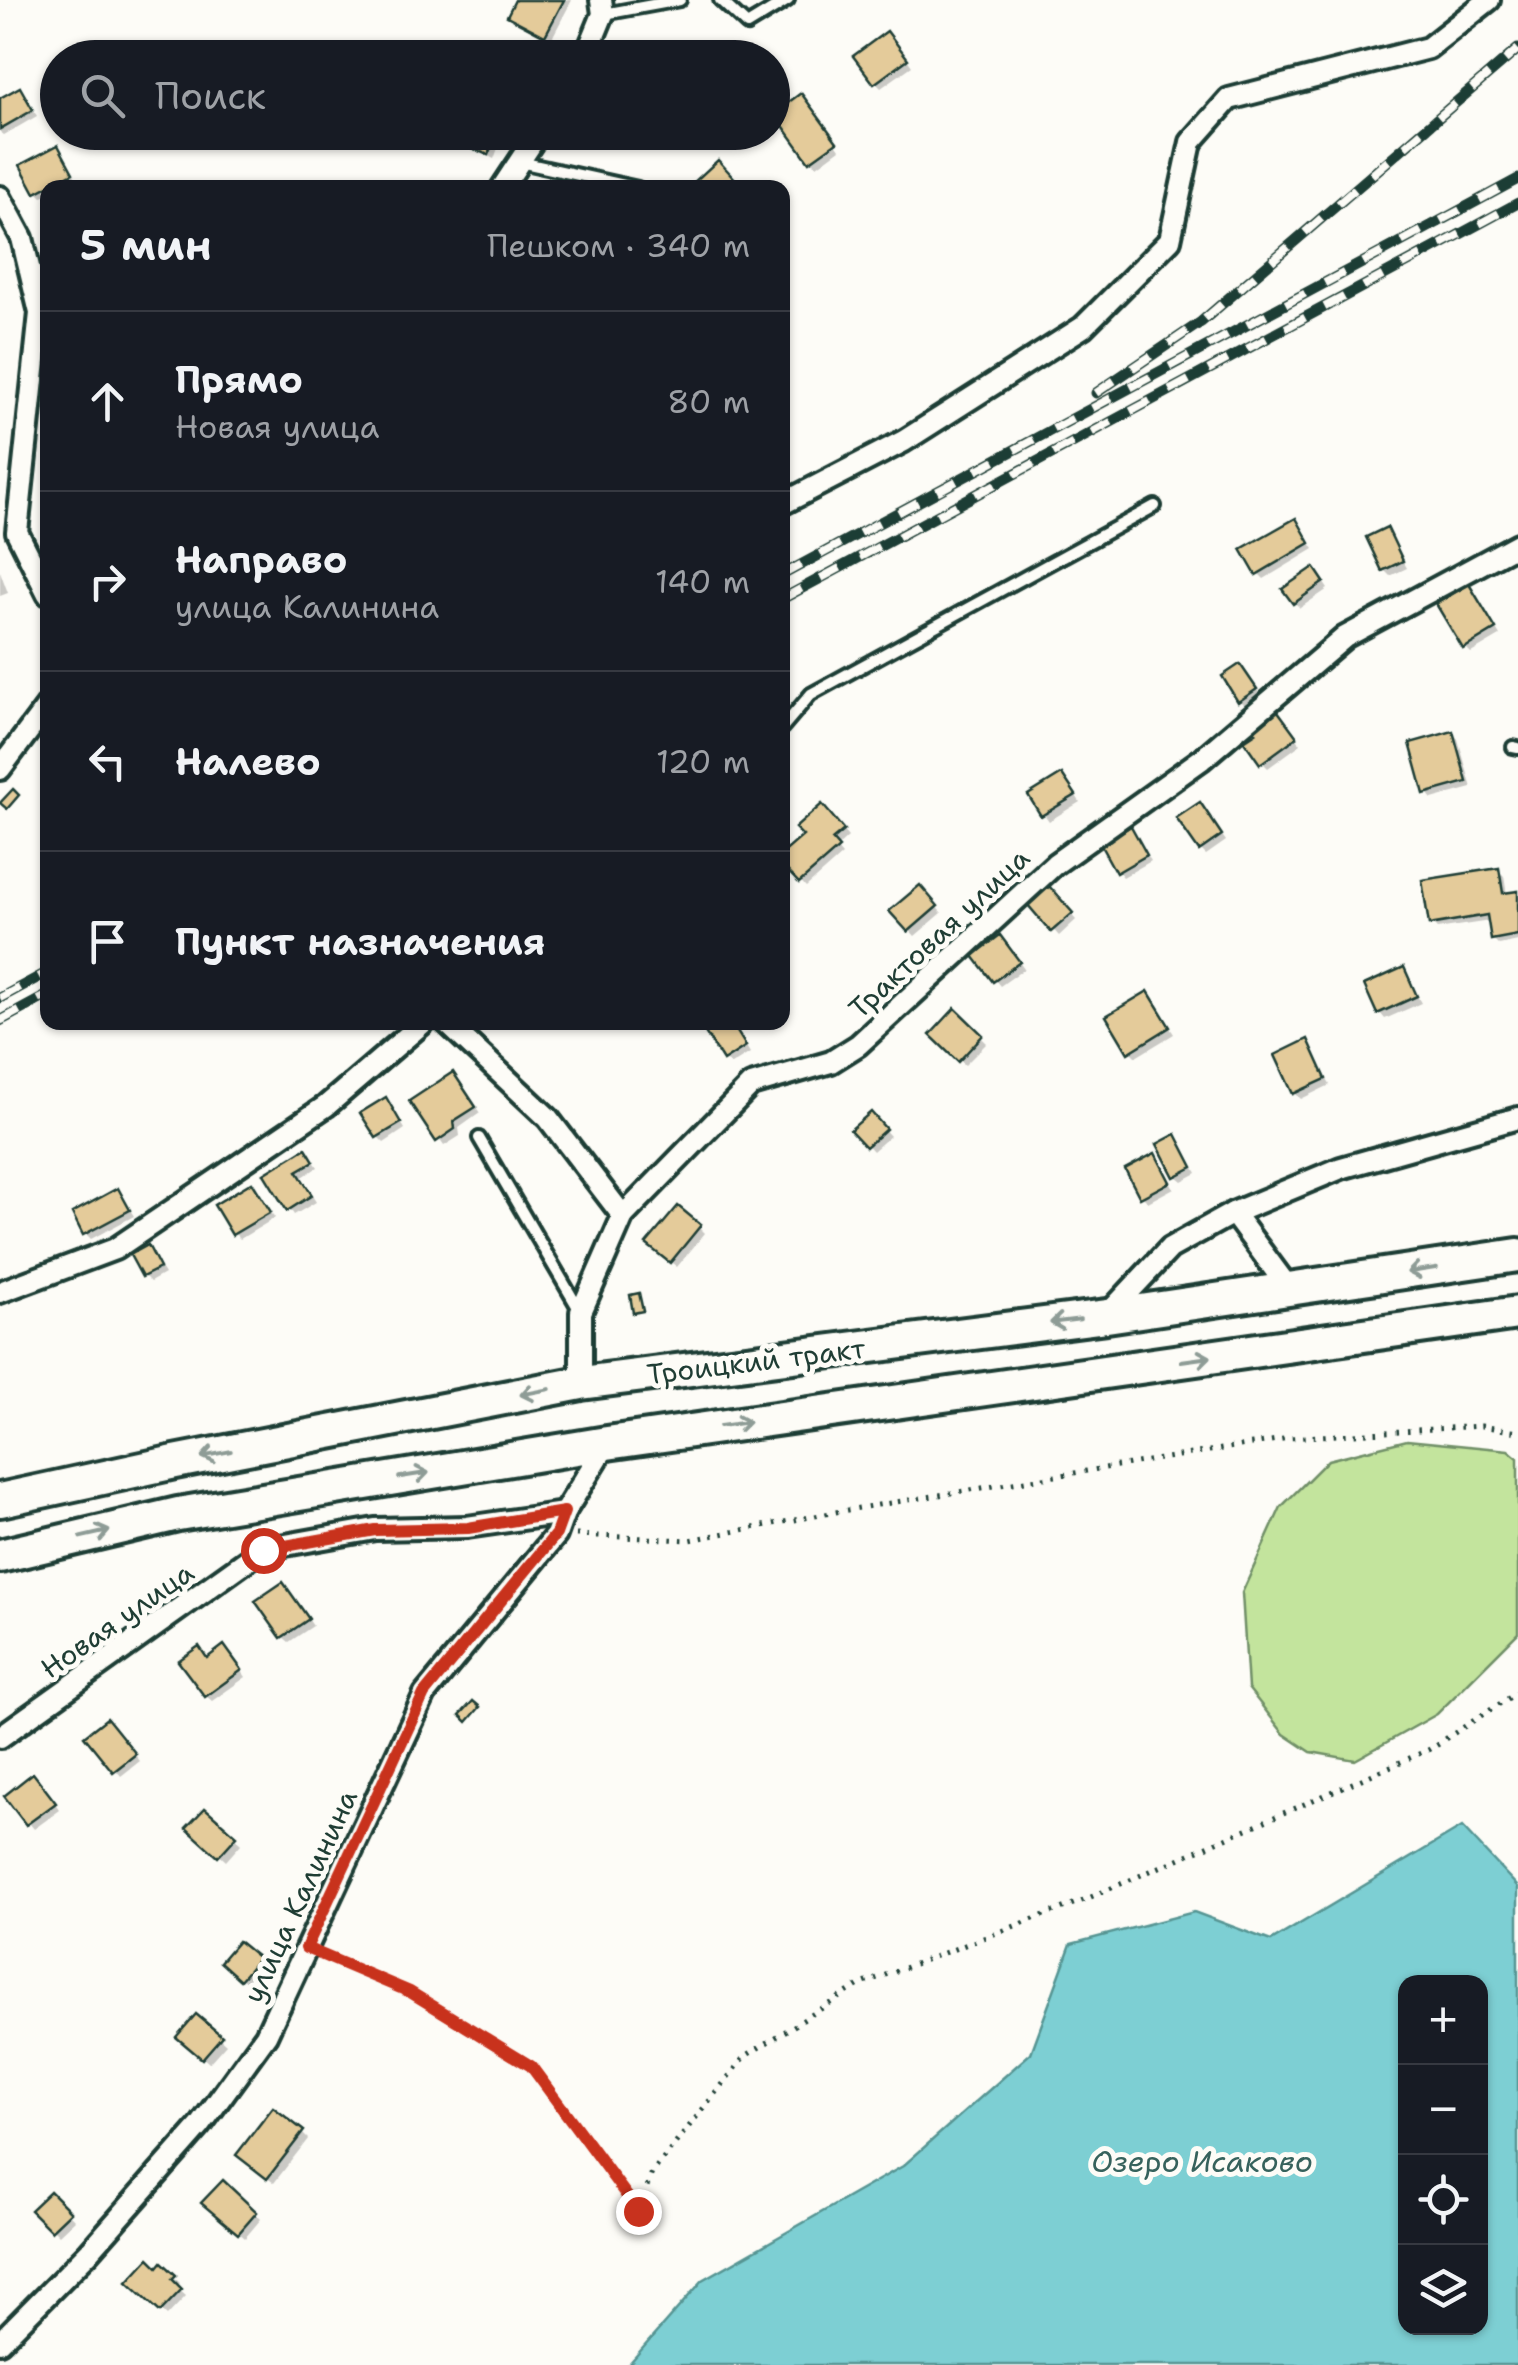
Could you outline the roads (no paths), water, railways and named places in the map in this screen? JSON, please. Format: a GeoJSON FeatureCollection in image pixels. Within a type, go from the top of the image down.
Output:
{"type":"FeatureCollection","features":[{"type":"Feature","properties":{"kind":"main road","name":"Троицкий тракт"},"geometry":{"type":"LineString","coordinates":[[0,1500],[580,1383],[1106,1316],[1518,1256]]}},
{"type":"Feature","properties":{"kind":"main road","name":"Троицкий тракт"},"geometry":{"type":"LineString","coordinates":[[0,1556],[178,1514],[607,1442],[1518,1313]]}},
{"type":"Feature","properties":{"kind":"street"},"geometry":{"type":"LineString","coordinates":[[790,500],[904,441],[1083,327],[1170,240],[1191,142],[1229,98],[1428,48],[1489,0]]}},
{"type":"Feature","properties":{"kind":"street"},"geometry":{"type":"LineString","coordinates":[[591,40],[602,7]]}},
{"type":"Feature","properties":{"kind":"street"},"geometry":{"type":"LineString","coordinates":[[507,180],[527,150]]}},
{"type":"Feature","properties":{"kind":"street"},"geometry":{"type":"LineString","coordinates":[[0,197],[22,238],[40,313],[17,532],[40,578]]}},
{"type":"Feature","properties":{"kind":"street","name":"Трактовая улица"},"geometry":{"type":"LineString","coordinates":[[622,1216],[751,1085],[831,1062],[858,1045],[1055,864],[1202,759],[1345,637],[1518,544]]}},
{"type":"Feature","properties":{"kind":"street"},"geometry":{"type":"LineString","coordinates":[[4,755],[40,714]]}},
{"type":"Feature","properties":{"kind":"street"},"geometry":{"type":"LineString","coordinates":[[0,1292],[115,1249],[326,1106],[415,1030]]}},
{"type":"Feature","properties":{"kind":"street"},"geometry":{"type":"LineString","coordinates":[[454,1030],[548,1118],[622,1216],[581,1312],[580,1383]]}},
{"type":"Feature","properties":{"kind":"street"},"geometry":{"type":"LineString","coordinates":[[1106,1316],[1170,1248],[1233,1213],[1341,1168],[1518,1118]]}},
{"type":"Feature","properties":{"kind":"street"},"geometry":{"type":"LineString","coordinates":[[1233,1213],[1290,1290]]}},
{"type":"Feature","properties":{"kind":"street","name":"улица Калинина"},"geometry":{"type":"LineString","coordinates":[[0,2342],[89,2252],[200,2126],[266,2035],[424,1694],[556,1534],[564,1512],[607,1442]]}},
{"type":"Feature","properties":{"kind":"street","name":"Новая улица"},"geometry":{"type":"LineString","coordinates":[[0,1737],[263,1550],[375,1530],[468,1528],[564,1512]]}},
{"type":"Feature","properties":{"kind":"lane"},"geometry":{"type":"LineString","coordinates":[[602,7],[680,0]]}},
{"type":"Feature","properties":{"kind":"lane"},"geometry":{"type":"LineString","coordinates":[[720,0],[747,25],[788,0]]}},
{"type":"Feature","properties":{"kind":"lane"},"geometry":{"type":"LineString","coordinates":[[520,161],[603,180]]}},
{"type":"Feature","properties":{"kind":"lane"},"geometry":{"type":"LineString","coordinates":[[790,719],[811,694],[1155,506]]}},
{"type":"Feature","properties":{"kind":"lane"},"geometry":{"type":"LineString","coordinates":[[479,1138],[581,1312]]}},
{"type":"Feature","properties":{"kind":"water","name":"Озеро Исаково"},"geometry":{"type":"Polygon","coordinates":[[[1462,1827],[1518,1887],[1518,2365],[628,2365],[703,2280],[903,2166],[1031,2053],[1071,1944],[1194,1912],[1271,1941],[1462,1827]]]}},
{"type":"Feature","properties":{"kind":"railway"},"geometry":{"type":"LineString","coordinates":[[1096,393],[1201,322],[1518,49]]}},
{"type":"Feature","properties":{"kind":"railway"},"geometry":{"type":"LineString","coordinates":[[790,571],[1518,179]]}},
{"type":"Feature","properties":{"kind":"railway"},"geometry":{"type":"LineString","coordinates":[[790,595],[1518,203]]}},
{"type":"Feature","properties":{"kind":"railway"},"geometry":{"type":"LineString","coordinates":[[0,998],[40,976]]}},
{"type":"Feature","properties":{"kind":"railway"},"geometry":{"type":"LineString","coordinates":[[0,1021],[40,999]]}}]}
